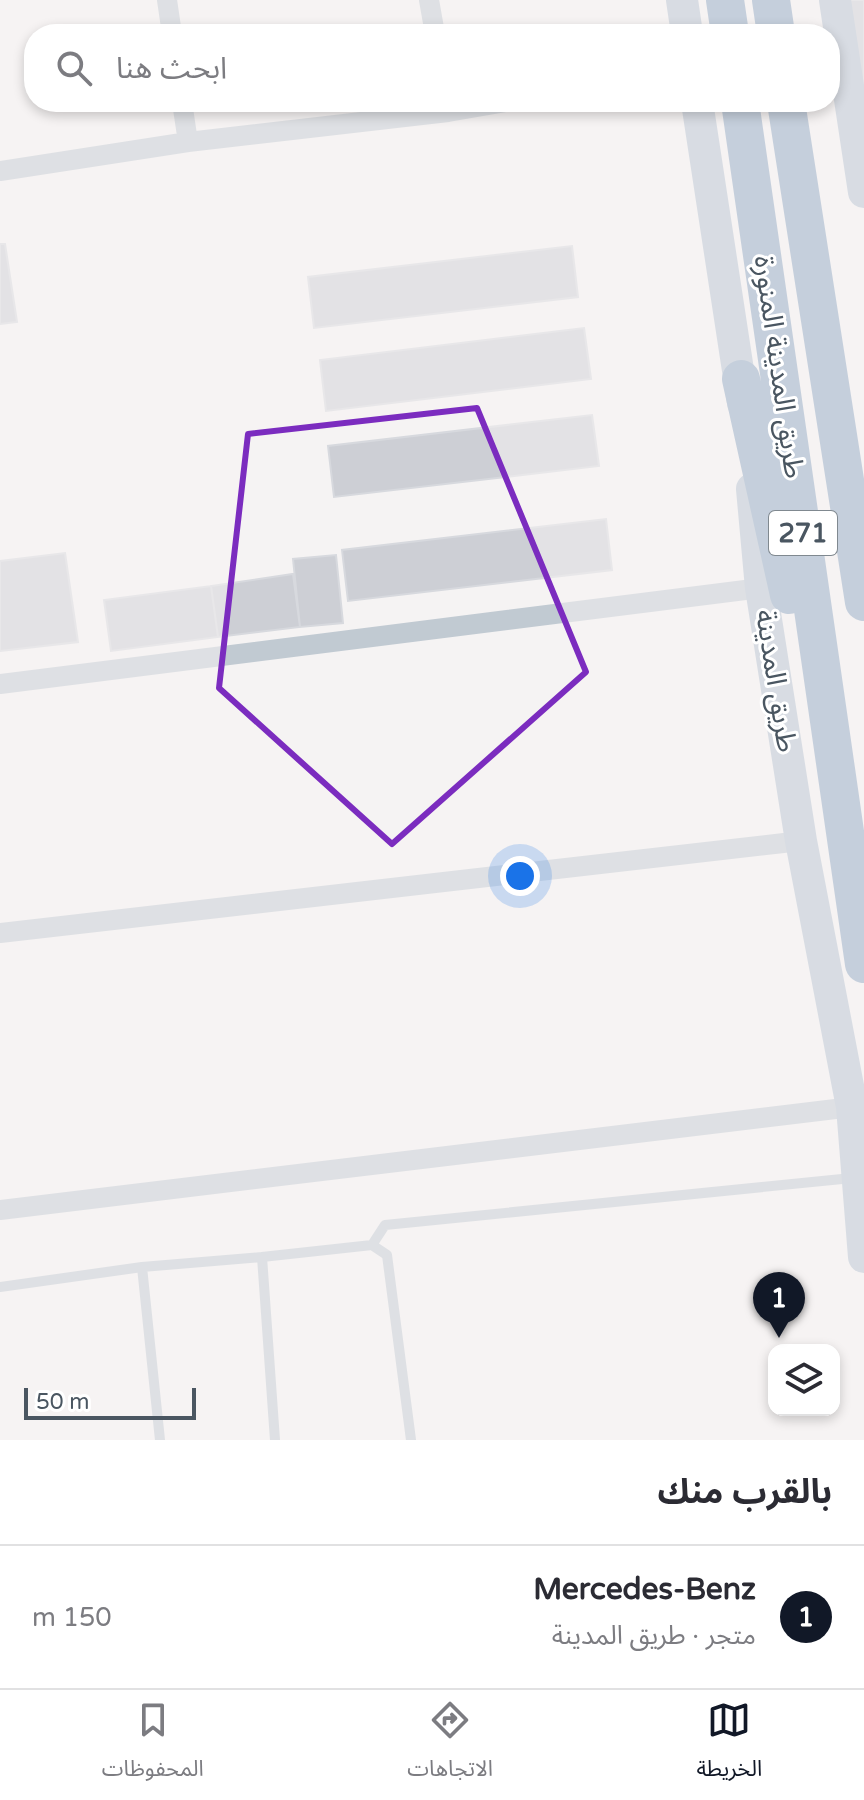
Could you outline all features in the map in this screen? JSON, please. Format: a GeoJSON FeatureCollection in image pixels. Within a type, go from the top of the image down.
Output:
{"type":"FeatureCollection","features":[{"type":"Feature","properties":{"kind":"highway"},"geometry":{"type":"LineString","coordinates":[[725,0],[729,24]]}},
{"type":"Feature","properties":{"kind":"highway"},"geometry":{"type":"LineString","coordinates":[[771,0],[775,24]]}},
{"type":"Feature","properties":{"kind":"highway","name":"طريق المدينة المنورة"},"geometry":{"type":"LineString","coordinates":[[741,112],[864,964]]}},
{"type":"Feature","properties":{"kind":"highway","name":"طريق المدينة المنورة"},"geometry":{"type":"LineString","coordinates":[[788,112],[864,602]]}},
{"type":"Feature","properties":{"kind":"highway"},"geometry":{"type":"LineString","coordinates":[[741,379],[853,880]]}},
{"type":"Feature","properties":{"kind":"main road"},"geometry":{"type":"LineString","coordinates":[[682,0],[686,24]]}},
{"type":"Feature","properties":{"kind":"main road"},"geometry":{"type":"LineString","coordinates":[[835,0],[839,24]]}},
{"type":"Feature","properties":{"kind":"main road"},"geometry":{"type":"LineString","coordinates":[[840,33],[864,192]]}},
{"type":"Feature","properties":{"kind":"main road","name":"طريق المدينة"},"geometry":{"type":"LineString","coordinates":[[699,112],[741,379],[761,588],[801,841],[852,1107],[864,1257]]}},
{"type":"Feature","properties":{"kind":"street"},"geometry":{"type":"LineString","coordinates":[[167,0],[171,24]]}},
{"type":"Feature","properties":{"kind":"street"},"geometry":{"type":"LineString","coordinates":[[429,0],[433,24]]}},
{"type":"Feature","properties":{"kind":"street"},"geometry":{"type":"LineString","coordinates":[[184,112],[188,142]]}},
{"type":"Feature","properties":{"kind":"street"},"geometry":{"type":"LineString","coordinates":[[0,171],[410,112]]}},
{"type":"Feature","properties":{"kind":"street"},"geometry":{"type":"LineString","coordinates":[[0,684],[761,588]]}},
{"type":"Feature","properties":{"kind":"street"},"geometry":{"type":"LineString","coordinates":[[0,933],[801,841]]}},
{"type":"Feature","properties":{"kind":"street"},"geometry":{"type":"LineString","coordinates":[[0,1210],[852,1107]]}},
{"type":"Feature","properties":{"kind":"lane"},"geometry":{"type":"LineString","coordinates":[[372,1245],[385,1225],[858,1178]]}},
{"type":"Feature","properties":{"kind":"lane"},"geometry":{"type":"LineString","coordinates":[[0,1287],[142,1267],[372,1245],[387,1255],[411,1440]]}},
{"type":"Feature","properties":{"kind":"lane"},"geometry":{"type":"LineString","coordinates":[[262,1257],[275,1440]]}},
{"type":"Feature","properties":{"kind":"lane"},"geometry":{"type":"LineString","coordinates":[[142,1267],[160,1440]]}},
{"type":"Feature","properties":{"kind":"highlighted area"},"geometry":{"type":"Polygon","coordinates":[[[477,408],[586,672],[392,844],[219,688],[248,434],[477,408]]]}},
{"type":"Feature","properties":{"kind":"building"},"geometry":{"type":"Polygon","coordinates":[[[838,0],[864,0],[864,177],[838,0]]]}},
{"type":"Feature","properties":{"kind":"building"},"geometry":{"type":"Polygon","coordinates":[[[0,244],[5,244],[17,322],[0,324],[0,244]]]}},
{"type":"Feature","properties":{"kind":"building"},"geometry":{"type":"Polygon","coordinates":[[[572,246],[578,297],[314,328],[308,277],[572,246]]]}},
{"type":"Feature","properties":{"kind":"building"},"geometry":{"type":"Polygon","coordinates":[[[584,328],[591,379],[326,411],[320,360],[584,328]]]}},
{"type":"Feature","properties":{"kind":"building"},"geometry":{"type":"Polygon","coordinates":[[[592,415],[599,466],[334,497],[328,446],[592,415]]]}},
{"type":"Feature","properties":{"kind":"building"},"geometry":{"type":"Polygon","coordinates":[[[606,519],[612,570],[348,601],[342,550],[606,519]]]}},
{"type":"Feature","properties":{"kind":"building"},"geometry":{"type":"Polygon","coordinates":[[[65,553],[78,642],[0,651],[0,561],[65,553]]]}},
{"type":"Feature","properties":{"kind":"building"},"geometry":{"type":"Polygon","coordinates":[[[336,555],[343,623],[300,627],[293,559],[336,555]]]}},
{"type":"Feature","properties":{"kind":"building"},"geometry":{"type":"Polygon","coordinates":[[[293,574],[300,627],[218,637],[211,586],[293,574]]]}},
{"type":"Feature","properties":{"kind":"building"},"geometry":{"type":"Polygon","coordinates":[[[211,586],[218,637],[111,651],[104,600],[211,586]]]}},
{"type":"Feature","properties":{"kind":"place","name":"Mercedes-Benz"},"geometry":{"type":"Point","coordinates":[779,1338]}}]}
